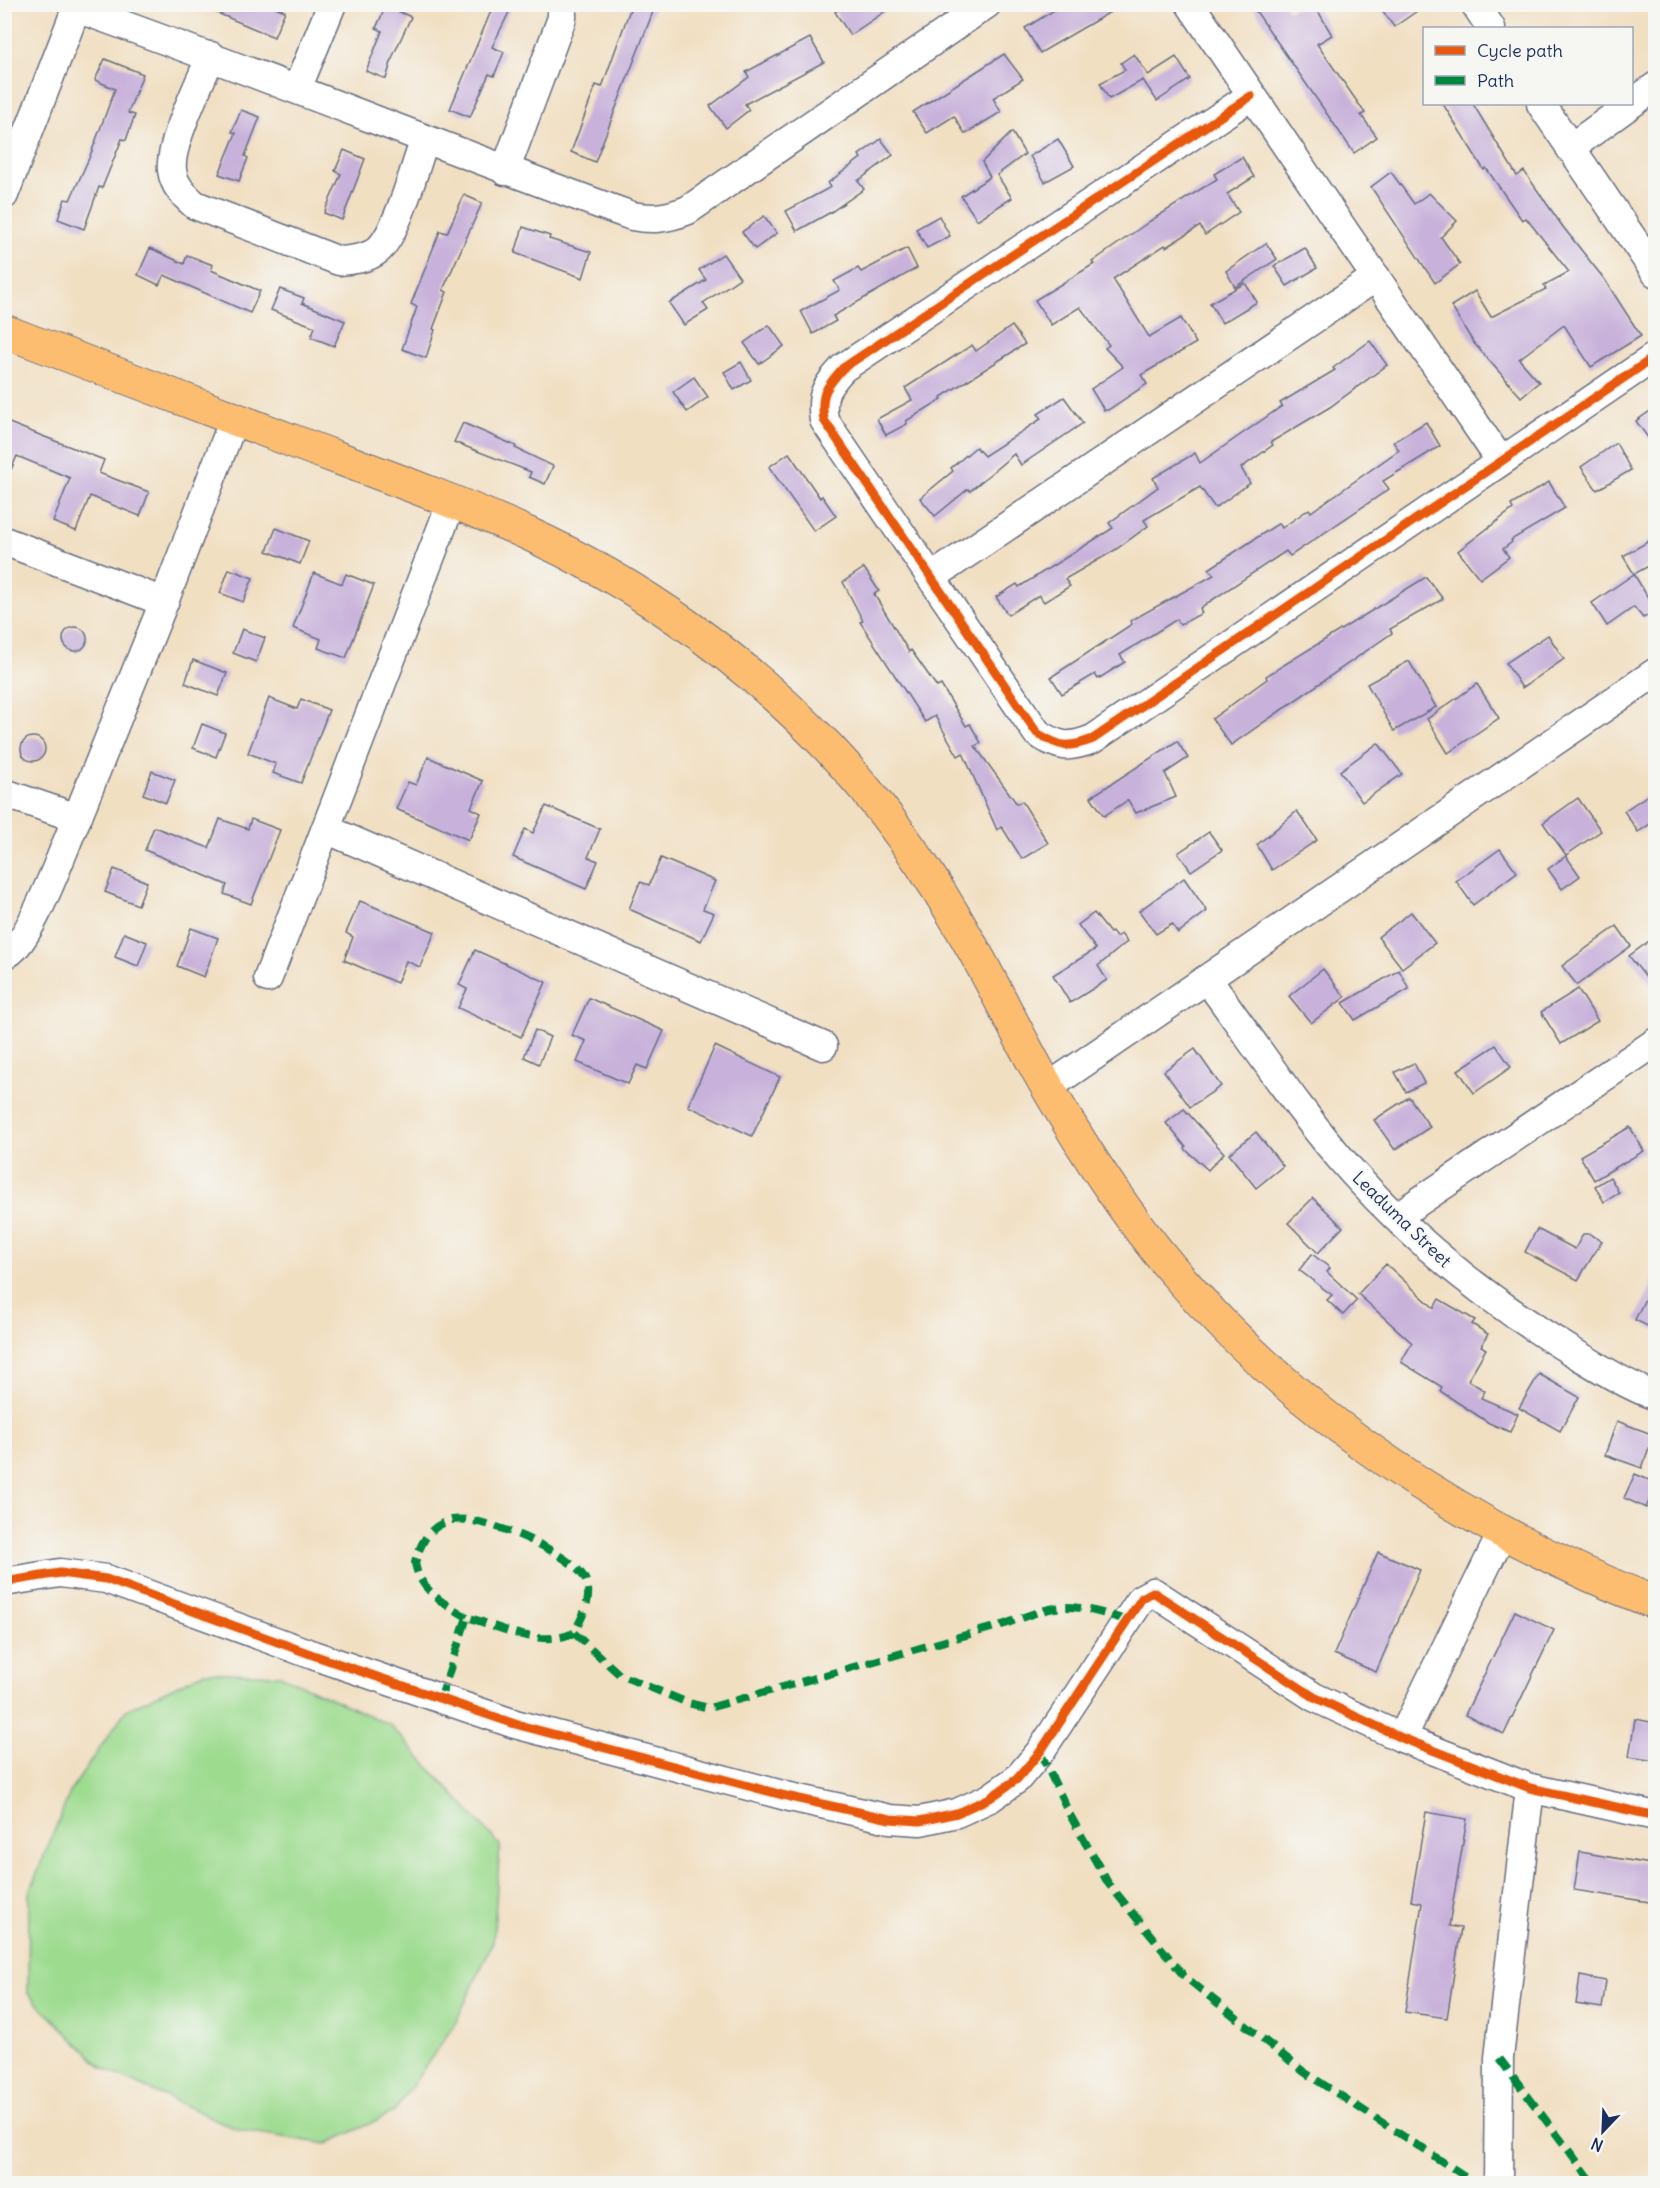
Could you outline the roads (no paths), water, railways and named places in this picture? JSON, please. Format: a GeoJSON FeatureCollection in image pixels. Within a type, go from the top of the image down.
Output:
{"type":"FeatureCollection","features":[{"type":"Feature","properties":{"kind":"main road"},"geometry":{"type":"LineString","coordinates":[[4,331],[452,501],[534,536],[614,579],[682,621],[745,668],[827,746],[888,817],[930,876],[972,946],[1047,1088],[1103,1177],[1169,1266],[1226,1328],[1288,1385],[1337,1425],[1502,1533],[1595,1579],[1656,1603]]}},
{"type":"Feature","properties":{"kind":"street"},"geometry":{"type":"LineString","coordinates":[[297,89],[332,4]]}},
{"type":"Feature","properties":{"kind":"street"},"geometry":{"type":"LineString","coordinates":[[505,171],[562,18],[562,4]]}},
{"type":"Feature","properties":{"kind":"street"},"geometry":{"type":"LineString","coordinates":[[4,195],[14,141],[77,6],[505,171],[632,216],[652,220],[671,217],[688,210],[987,4]]}},
{"type":"Feature","properties":{"kind":"street"},"geometry":{"type":"LineString","coordinates":[[1190,4],[1500,460]]}},
{"type":"Feature","properties":{"kind":"street"},"geometry":{"type":"LineString","coordinates":[[1474,4],[1490,27]]}},
{"type":"Feature","properties":{"kind":"street"},"geometry":{"type":"LineString","coordinates":[[211,56],[172,154],[172,172],[180,191],[195,205],[339,261],[357,260],[377,251],[389,236],[424,139]]}},
{"type":"Feature","properties":{"kind":"street"},"geometry":{"type":"LineString","coordinates":[[1633,103],[1656,86]]}},
{"type":"Feature","properties":{"kind":"street"},"geometry":{"type":"LineString","coordinates":[[1251,96],[843,368],[828,385],[821,402],[824,420],[1037,733],[1056,745],[1074,746],[1093,739],[1656,356]]}},
{"type":"Feature","properties":{"kind":"street"},"geometry":{"type":"LineString","coordinates":[[1542,105],[1656,273]]}},
{"type":"Feature","properties":{"kind":"street"},"geometry":{"type":"LineString","coordinates":[[1570,148],[1630,105]]}},
{"type":"Feature","properties":{"kind":"street"},"geometry":{"type":"LineString","coordinates":[[932,577],[1376,277]]}},
{"type":"Feature","properties":{"kind":"street"},"geometry":{"type":"LineString","coordinates":[[4,955],[20,945],[28,933],[164,602],[234,419]]}},
{"type":"Feature","properties":{"kind":"street"},"geometry":{"type":"LineString","coordinates":[[267,978],[452,501]]}},
{"type":"Feature","properties":{"kind":"street"},"geometry":{"type":"LineString","coordinates":[[4,542],[164,602]]}},
{"type":"Feature","properties":{"kind":"street"},"geometry":{"type":"LineString","coordinates":[[1047,1088],[1656,672]]}},
{"type":"Feature","properties":{"kind":"street"},"geometry":{"type":"LineString","coordinates":[[4,793],[77,818]]}},
{"type":"Feature","properties":{"kind":"street"},"geometry":{"type":"LineString","coordinates":[[326,829],[824,1046]]}},
{"type":"Feature","properties":{"kind":"street","name":"Leaduma Street"},"geometry":{"type":"LineString","coordinates":[[1208,979],[1320,1134],[1354,1174],[1396,1217],[1460,1274],[1528,1325],[1594,1365],[1656,1396]]}},
{"type":"Feature","properties":{"kind":"street"},"geometry":{"type":"LineString","coordinates":[[1396,1217],[1654,1045]]}},
{"type":"Feature","properties":{"kind":"street"},"geometry":{"type":"LineString","coordinates":[[1402,1738],[1502,1533]]}},
{"type":"Feature","properties":{"kind":"street"},"geometry":{"type":"LineString","coordinates":[[4,1582],[60,1574],[106,1579],[313,1655],[504,1720],[790,1797],[890,1820],[920,1821],[957,1813],[990,1798],[1017,1779],[1040,1752],[1142,1598],[1153,1592],[1314,1697],[1402,1738],[1530,1788],[1656,1816]]}},
{"type":"Feature","properties":{"kind":"street"},"geometry":{"type":"LineString","coordinates":[[1498,2184],[1499,2058],[1530,1788]]}}]}
